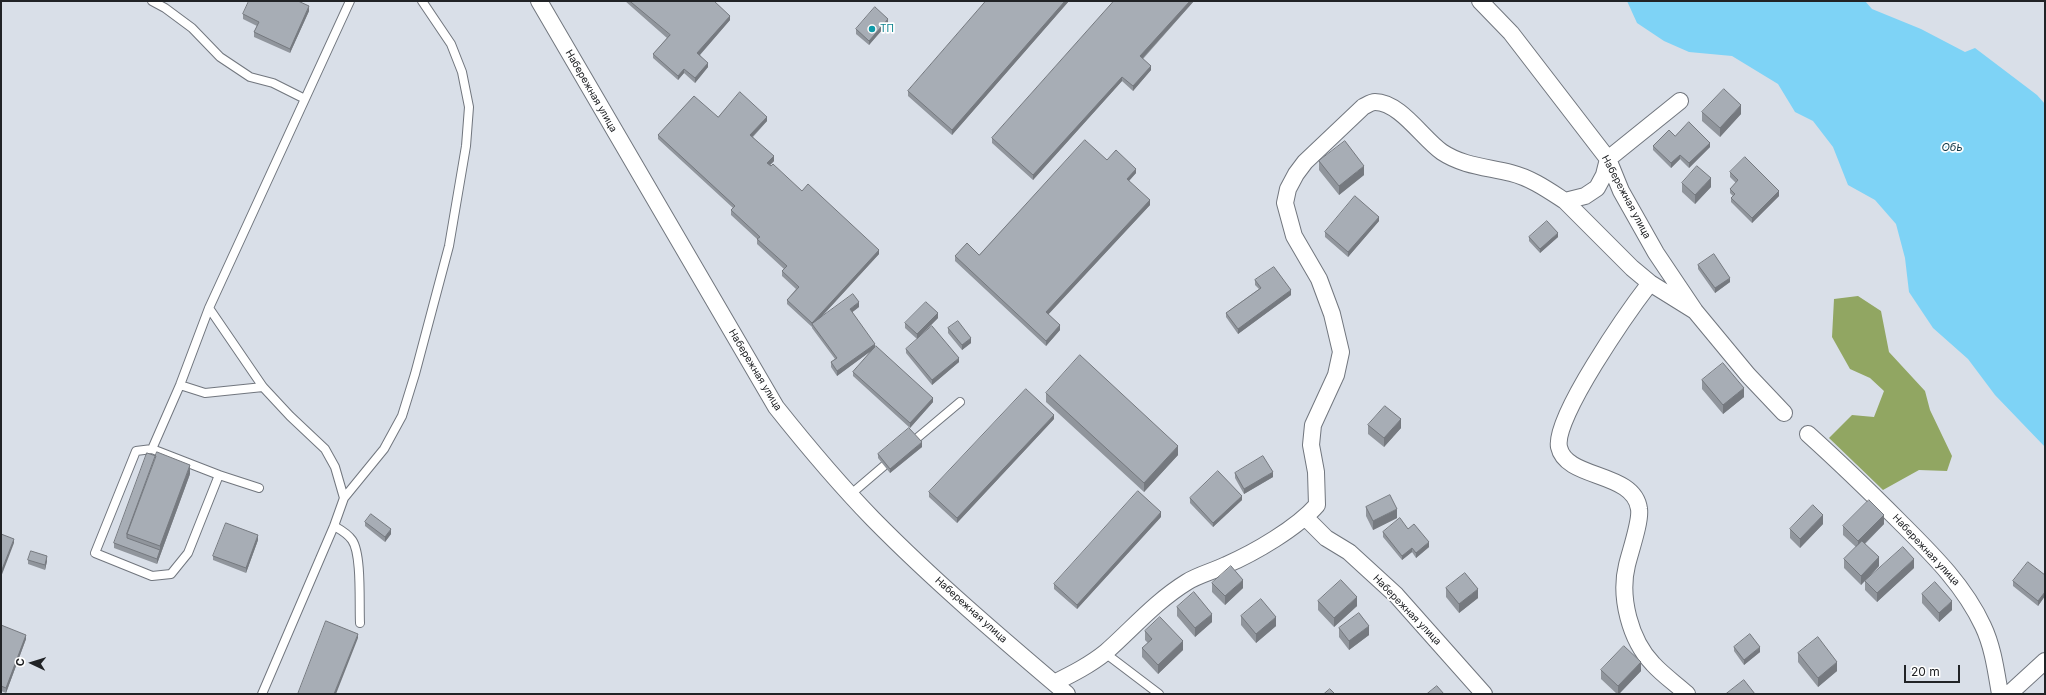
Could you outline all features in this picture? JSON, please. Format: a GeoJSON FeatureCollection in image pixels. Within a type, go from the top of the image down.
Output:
{"type":"FeatureCollection","features":[{"type":"Feature","properties":{"kind":"street","name":"Набережная улица"},"geometry":{"type":"LineString","coordinates":[[539,1],[776,407],[808,447],[873,519],[948,590],[1067,694]]}},
{"type":"Feature","properties":{"kind":"street","name":"Набережная улица"},"geometry":{"type":"LineString","coordinates":[[1480,1],[1510,33],[1608,159],[1620,191],[1652,246],[1695,311],[1748,375],[1784,413]]}},
{"type":"Feature","properties":{"kind":"street"},"geometry":{"type":"LineString","coordinates":[[1565,201],[1585,196],[1597,188],[1604,174],[1608,159],[1680,101]]}},
{"type":"Feature","properties":{"kind":"street"},"geometry":{"type":"LineString","coordinates":[[1054,683],[1081,670],[1105,653],[1159,603],[1188,581],[1228,564],[1306,518],[1318,505],[1316,472],[1311,445],[1313,425],[1336,375],[1341,352],[1332,314],[1319,279],[1294,236],[1288,219],[1285,203],[1288,189],[1296,174],[1305,162],[1363,107],[1374,102],[1389,106],[1442,152],[1457,160],[1530,179],[1565,201],[1632,268],[1650,282],[1695,311]]}},
{"type":"Feature","properties":{"kind":"street"},"geometry":{"type":"LineString","coordinates":[[1650,282],[1631,308],[1579,392],[1560,430],[1559,448],[1570,463],[1617,484],[1628,490],[1635,497],[1639,510],[1625,575],[1625,601],[1640,647],[1653,664],[1687,694]]}},
{"type":"Feature","properties":{"kind":"street","name":"Набережная улица"},"geometry":{"type":"LineString","coordinates":[[1808,434],[1858,480],[1926,548],[1960,586],[1984,627],[1991,646],[2000,694]]}},
{"type":"Feature","properties":{"kind":"street","name":"Набережная улица"},"geometry":{"type":"LineString","coordinates":[[1306,518],[1326,538],[1349,552],[1396,595],[1484,694]]}},
{"type":"Feature","properties":{"kind":"street"},"geometry":{"type":"LineString","coordinates":[[2009,694],[2045,661]]}},
{"type":"Feature","properties":{"kind":"lane"},"geometry":{"type":"LineString","coordinates":[[152,1],[165,8],[192,28],[220,57],[250,77],[273,83],[305,99]]}},
{"type":"Feature","properties":{"kind":"lane"},"geometry":{"type":"LineString","coordinates":[[152,449],[180,385],[208,308],[350,1]]}},
{"type":"Feature","properties":{"kind":"lane"},"geometry":{"type":"LineString","coordinates":[[262,694],[334,526],[344,498],[384,449],[402,416],[449,246],[466,146],[469,107],[462,72],[451,44],[422,1]]}},
{"type":"Feature","properties":{"kind":"lane"},"geometry":{"type":"LineString","coordinates":[[208,308],[263,387],[290,416],[325,449],[335,467],[344,498]]}},
{"type":"Feature","properties":{"kind":"lane"},"geometry":{"type":"LineString","coordinates":[[180,385],[205,393],[263,387]]}},
{"type":"Feature","properties":{"kind":"lane"},"geometry":{"type":"LineString","coordinates":[[850,494],[960,402]]}},
{"type":"Feature","properties":{"kind":"lane"},"geometry":{"type":"LineString","coordinates":[[219,475],[188,553],[171,574],[152,576],[95,553],[136,451],[152,449],[219,475],[259,488]]}},
{"type":"Feature","properties":{"kind":"lane"},"geometry":{"type":"LineString","coordinates":[[334,526],[344,532],[353,541],[359,568],[360,623]]}},
{"type":"Feature","properties":{"kind":"lane"},"geometry":{"type":"LineString","coordinates":[[1105,653],[1159,694]]}},
{"type":"Feature","properties":{"kind":"green space"},"geometry":{"type":"Polygon","coordinates":[[[1858,296],[1881,311],[1889,352],[1925,391],[1930,410],[1952,456],[1947,471],[1919,470],[1883,490],[1829,438],[1852,415],[1874,417],[1884,391],[1870,378],[1850,369],[1832,337],[1834,299],[1858,296]]]}},
{"type":"Feature","properties":{"kind":"water","name":"Обь"},"geometry":{"type":"Polygon","coordinates":[[[1627,1],[1865,1],[1872,9],[1921,29],[1965,52],[1975,48],[2037,95],[2045,104],[2045,447],[1995,395],[1968,359],[1933,328],[1909,292],[1905,258],[1896,224],[1875,200],[1848,185],[1833,147],[1813,121],[1795,112],[1778,84],[1732,56],[1689,52],[1664,41],[1637,23],[1627,1]]]}},
{"type":"Feature","properties":{"kind":"building"},"geometry":{"type":"Polygon","coordinates":[[[249,1],[298,1],[309,6],[290,49],[254,32],[259,22],[243,14],[249,1]]]}},
{"type":"Feature","properties":{"kind":"building"},"geometry":{"type":"Polygon","coordinates":[[[630,1],[714,1],[730,16],[697,53],[708,63],[695,78],[684,69],[678,76],[653,54],[670,35],[630,1]]]}},
{"type":"Feature","properties":{"kind":"building"},"geometry":{"type":"Polygon","coordinates":[[[986,1],[1065,1],[952,130],[908,91],[986,1]]]}},
{"type":"Feature","properties":{"kind":"building"},"geometry":{"type":"Polygon","coordinates":[[[1114,1],[1190,1],[1140,56],[1151,66],[1133,86],[1122,77],[1033,175],[992,138],[1114,1]]]}},
{"type":"Feature","properties":{"kind":"building","name":"ТП"},"geometry":{"type":"Polygon","coordinates":[[[875,7],[888,19],[869,41],[856,29],[875,7]]]}},
{"type":"Feature","properties":{"kind":"building"},"geometry":{"type":"Polygon","coordinates":[[[1724,89],[1741,105],[1720,128],[1702,112],[1724,89]]]}},
{"type":"Feature","properties":{"kind":"building"},"geometry":{"type":"Polygon","coordinates":[[[740,92],[767,117],[750,135],[774,156],[767,163],[771,166],[773,164],[802,191],[808,184],[879,250],[812,323],[787,300],[799,287],[782,271],[787,266],[757,239],[760,237],[731,210],[735,206],[658,135],[694,96],[718,117],[740,92]]]}},
{"type":"Feature","properties":{"kind":"building"},"geometry":{"type":"Polygon","coordinates":[[[1689,122],[1710,143],[1689,163],[1680,155],[1671,163],[1653,146],[1669,130],[1675,136],[1689,122]]]}},
{"type":"Feature","properties":{"kind":"building"},"geometry":{"type":"Polygon","coordinates":[[[1085,140],[1107,160],[1116,150],[1136,169],[1127,179],[1150,200],[1046,312],[1060,325],[1046,341],[955,256],[967,243],[979,255],[1085,140]]]}},
{"type":"Feature","properties":{"kind":"building"},"geometry":{"type":"Polygon","coordinates":[[[1345,141],[1364,166],[1339,186],[1319,161],[1345,141]]]}},
{"type":"Feature","properties":{"kind":"building"},"geometry":{"type":"Polygon","coordinates":[[[1745,157],[1779,191],[1752,218],[1731,198],[1735,194],[1730,189],[1738,180],[1730,172],[1745,157]]]}},
{"type":"Feature","properties":{"kind":"building"},"geometry":{"type":"Polygon","coordinates":[[[1697,166],[1711,178],[1695,195],[1682,183],[1697,166]]]}},
{"type":"Feature","properties":{"kind":"building"},"geometry":{"type":"Polygon","coordinates":[[[1355,196],[1379,217],[1348,252],[1325,232],[1355,196]]]}},
{"type":"Feature","properties":{"kind":"building"},"geometry":{"type":"Polygon","coordinates":[[[1547,221],[1558,233],[1540,249],[1529,237],[1547,221]]]}},
{"type":"Feature","properties":{"kind":"building"},"geometry":{"type":"Polygon","coordinates":[[[1714,254],[1730,278],[1715,288],[1698,265],[1714,254]]]}},
{"type":"Feature","properties":{"kind":"building"},"geometry":{"type":"Polygon","coordinates":[[[1274,267],[1291,290],[1238,329],[1226,313],[1261,288],[1255,280],[1274,267]]]}},
{"type":"Feature","properties":{"kind":"building"},"geometry":{"type":"Polygon","coordinates":[[[853,294],[859,302],[850,309],[875,344],[837,371],[831,362],[837,358],[812,324],[853,294]]]}},
{"type":"Feature","properties":{"kind":"building"},"geometry":{"type":"Polygon","coordinates":[[[926,302],[938,313],[917,334],[905,323],[926,302]]]}},
{"type":"Feature","properties":{"kind":"building"},"geometry":{"type":"Polygon","coordinates":[[[958,321],[971,338],[962,345],[948,328],[958,321]]]}},
{"type":"Feature","properties":{"kind":"building"},"geometry":{"type":"Polygon","coordinates":[[[932,326],[959,358],[932,380],[906,349],[932,326]]]}},
{"type":"Feature","properties":{"kind":"building"},"geometry":{"type":"Polygon","coordinates":[[[876,346],[933,398],[910,423],[853,372],[876,346]]]}},
{"type":"Feature","properties":{"kind":"building"},"geometry":{"type":"Polygon","coordinates":[[[1080,355],[1178,446],[1144,483],[1046,393],[1080,355]]]}},
{"type":"Feature","properties":{"kind":"building"},"geometry":{"type":"Polygon","coordinates":[[[1723,363],[1744,388],[1723,405],[1702,380],[1723,363]]]}},
{"type":"Feature","properties":{"kind":"building"},"geometry":{"type":"Polygon","coordinates":[[[1026,389],[1054,415],[957,518],[929,492],[1026,389]]]}},
{"type":"Feature","properties":{"kind":"building"},"geometry":{"type":"Polygon","coordinates":[[[1385,406],[1401,419],[1384,438],[1368,425],[1385,406]]]}},
{"type":"Feature","properties":{"kind":"building"},"geometry":{"type":"Polygon","coordinates":[[[909,428],[922,442],[890,469],[878,454],[909,428]]]}},
{"type":"Feature","properties":{"kind":"building"},"geometry":{"type":"Polygon","coordinates":[[[157,452],[190,465],[160,546],[127,534],[157,452]]]}},
{"type":"Feature","properties":{"kind":"building"},"geometry":{"type":"Polygon","coordinates":[[[147,453],[156,456],[127,534],[127,538],[160,550],[157,559],[114,543],[147,453]]]}},
{"type":"Feature","properties":{"kind":"building"},"geometry":{"type":"Polygon","coordinates":[[[1263,456],[1273,472],[1244,489],[1235,473],[1263,456]]]}},
{"type":"Feature","properties":{"kind":"building"},"geometry":{"type":"Polygon","coordinates":[[[1218,471],[1242,496],[1213,523],[1190,498],[1218,471]]]}},
{"type":"Feature","properties":{"kind":"building"},"geometry":{"type":"Polygon","coordinates":[[[1138,491],[1161,512],[1077,605],[1054,584],[1138,491]]]}},
{"type":"Feature","properties":{"kind":"building"},"geometry":{"type":"Polygon","coordinates":[[[1390,495],[1397,509],[1373,521],[1366,507],[1390,495]]]}},
{"type":"Feature","properties":{"kind":"building"},"geometry":{"type":"Polygon","coordinates":[[[1869,500],[1884,515],[1858,541],[1843,526],[1869,500]]]}},
{"type":"Feature","properties":{"kind":"building"},"geometry":{"type":"Polygon","coordinates":[[[1813,505],[1823,515],[1800,539],[1790,529],[1813,505]]]}},
{"type":"Feature","properties":{"kind":"building"},"geometry":{"type":"Polygon","coordinates":[[[371,514],[391,529],[385,537],[365,522],[371,514]]]}},
{"type":"Feature","properties":{"kind":"building"},"geometry":{"type":"Polygon","coordinates":[[[1400,518],[1408,529],[1414,524],[1429,542],[1416,553],[1412,548],[1402,556],[1383,532],[1400,518]]]}},
{"type":"Feature","properties":{"kind":"building"},"geometry":{"type":"Polygon","coordinates":[[[226,523],[258,535],[246,568],[213,556],[226,523]]]}},
{"type":"Feature","properties":{"kind":"building"},"geometry":{"type":"Polygon","coordinates":[[[1,534],[14,539],[1,572],[1,534]]]}},
{"type":"Feature","properties":{"kind":"building"},"geometry":{"type":"Polygon","coordinates":[[[1862,541],[1879,557],[1861,576],[1844,559],[1862,541]]]}},
{"type":"Feature","properties":{"kind":"building"},"geometry":{"type":"Polygon","coordinates":[[[1903,547],[1914,559],[1877,593],[1865,581],[1903,547]]]}},
{"type":"Feature","properties":{"kind":"building"},"geometry":{"type":"Polygon","coordinates":[[[31,551],[47,556],[45,565],[28,560],[31,551]]]}},
{"type":"Feature","properties":{"kind":"building"},"geometry":{"type":"Polygon","coordinates":[[[2028,562],[2045,575],[2045,592],[2038,601],[2013,581],[2028,562]]]}},
{"type":"Feature","properties":{"kind":"building"},"geometry":{"type":"Polygon","coordinates":[[[1231,566],[1243,580],[1225,596],[1212,583],[1231,566]]]}},
{"type":"Feature","properties":{"kind":"building"},"geometry":{"type":"Polygon","coordinates":[[[1465,573],[1478,589],[1459,604],[1446,588],[1465,573]]]}},
{"type":"Feature","properties":{"kind":"building"},"geometry":{"type":"Polygon","coordinates":[[[1341,580],[1357,597],[1334,618],[1318,601],[1341,580]]]}},
{"type":"Feature","properties":{"kind":"building"},"geometry":{"type":"Polygon","coordinates":[[[1935,582],[1952,601],[1939,613],[1922,594],[1935,582]]]}},
{"type":"Feature","properties":{"kind":"building"},"geometry":{"type":"Polygon","coordinates":[[[1194,592],[1212,614],[1195,628],[1177,607],[1194,592]]]}},
{"type":"Feature","properties":{"kind":"building"},"geometry":{"type":"Polygon","coordinates":[[[1261,599],[1276,617],[1256,634],[1241,616],[1261,599]]]}},
{"type":"Feature","properties":{"kind":"building"},"geometry":{"type":"Polygon","coordinates":[[[1359,613],[1369,626],[1349,641],[1339,628],[1359,613]]]}},
{"type":"Feature","properties":{"kind":"building"},"geometry":{"type":"Polygon","coordinates":[[[1160,617],[1183,641],[1158,665],[1142,648],[1152,639],[1145,631],[1160,617]]]}},
{"type":"Feature","properties":{"kind":"building"},"geometry":{"type":"Polygon","coordinates":[[[326,621],[358,634],[334,694],[298,694],[326,621]]]}},
{"type":"Feature","properties":{"kind":"building"},"geometry":{"type":"Polygon","coordinates":[[[1,625],[26,635],[6,688],[1,686],[1,625]]]}},
{"type":"Feature","properties":{"kind":"building"},"geometry":{"type":"Polygon","coordinates":[[[1750,634],[1760,647],[1744,660],[1734,647],[1750,634]]]}},
{"type":"Feature","properties":{"kind":"building"},"geometry":{"type":"Polygon","coordinates":[[[1818,637],[1837,662],[1818,678],[1798,653],[1818,637]]]}},
{"type":"Feature","properties":{"kind":"building"},"geometry":{"type":"Polygon","coordinates":[[[1624,646],[1641,662],[1618,686],[1601,670],[1624,646]]]}},
{"type":"Feature","properties":{"kind":"building"},"geometry":{"type":"Polygon","coordinates":[[[1744,680],[1755,694],[1726,694],[1744,680]]]}},
{"type":"Feature","properties":{"kind":"building"},"geometry":{"type":"Polygon","coordinates":[[[1437,686],[1444,694],[1427,694],[1437,686]]]}},
{"type":"Feature","properties":{"kind":"building"},"geometry":{"type":"Polygon","coordinates":[[[1330,689],[1335,694],[1324,694],[1330,689]]]}},
{"type":"Feature","properties":{"kind":"place","name":"ТП"},"geometry":{"type":"Point","coordinates":[872,29]}}]}
